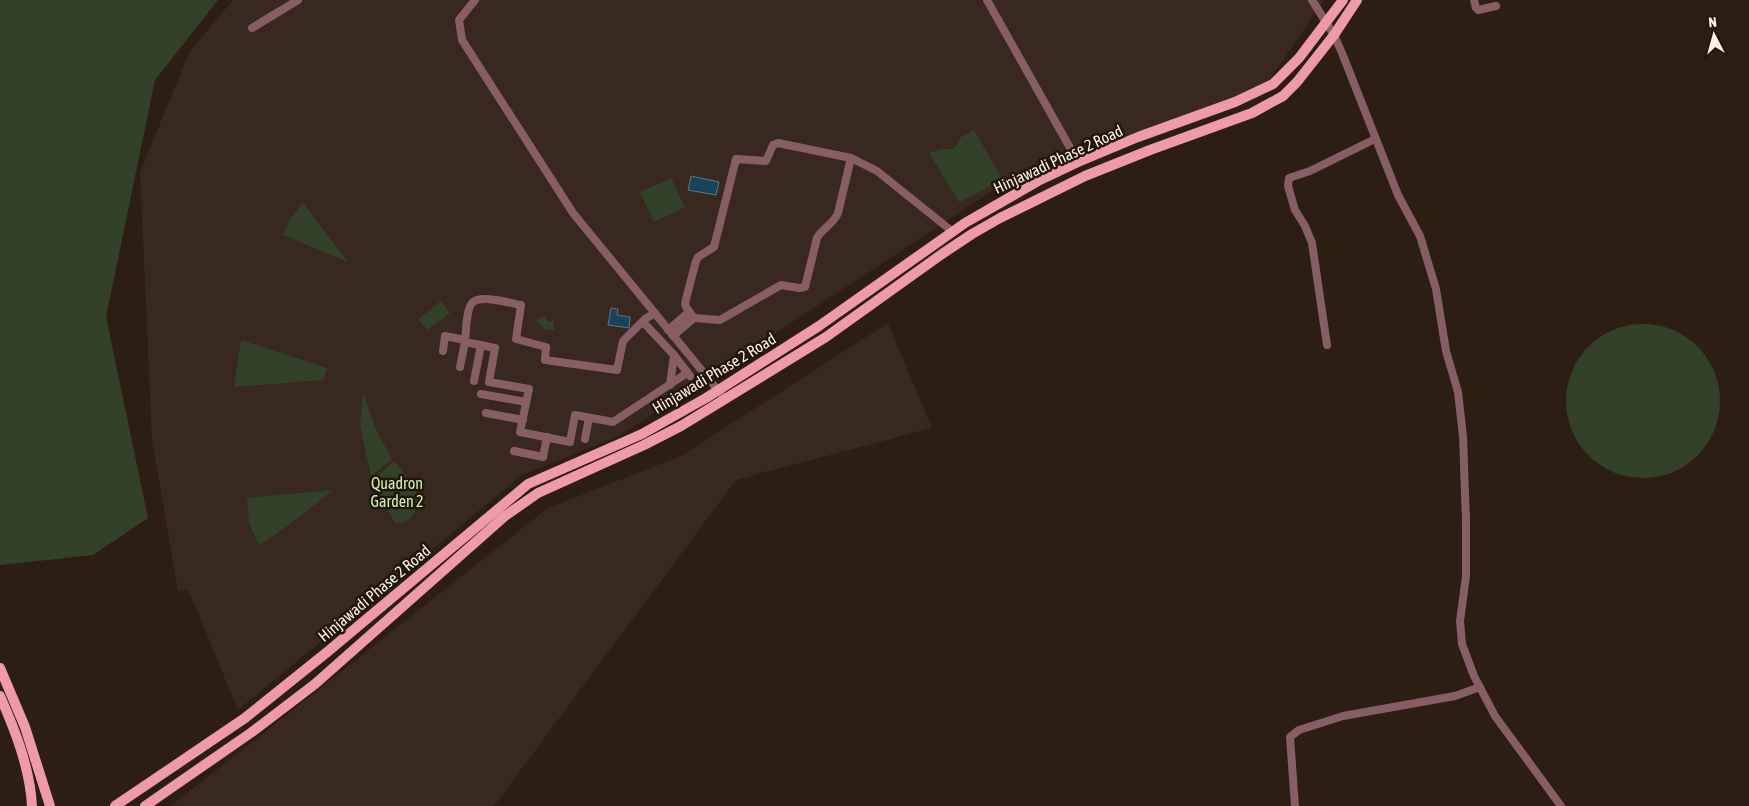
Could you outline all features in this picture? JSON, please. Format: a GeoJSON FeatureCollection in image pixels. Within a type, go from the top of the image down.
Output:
{"type":"FeatureCollection","features":[{"type":"Feature","properties":{"kind":"main road","name":"Hinjawadi Phase 2 Road"},"geometry":{"type":"LineString","coordinates":[[115,806],[245,718],[326,653],[523,488],[538,479],[642,434],[718,390],[827,321],[953,232],[1010,197],[1078,162],[1157,130],[1235,102],[1274,84],[1299,58],[1343,0]]}},
{"type":"Feature","properties":{"kind":"main road","name":"Hinjawadi Phase 2 Road"},"geometry":{"type":"LineString","coordinates":[[145,806],[252,732],[308,689],[521,504],[556,485],[660,437],[725,399],[826,337],[972,234],[1085,176],[1150,150],[1252,114],[1283,96],[1297,82],[1334,35],[1357,0]]}},
{"type":"Feature","properties":{"kind":"main road"},"geometry":{"type":"LineString","coordinates":[[1078,162],[1085,176]]}},
{"type":"Feature","properties":{"kind":"main road"},"geometry":{"type":"LineString","coordinates":[[0,668],[25,728],[50,806]]}},
{"type":"Feature","properties":{"kind":"main road"},"geometry":{"type":"LineString","coordinates":[[0,696],[14,731],[29,778],[32,806]]}},
{"type":"Feature","properties":{"kind":"street"},"geometry":{"type":"LineString","coordinates":[[252,28],[298,0]]}},
{"type":"Feature","properties":{"kind":"street"},"geometry":{"type":"LineString","coordinates":[[475,0],[459,20],[462,40],[573,213],[725,399]]}},
{"type":"Feature","properties":{"kind":"street"},"geometry":{"type":"LineString","coordinates":[[987,0],[1078,162]]}},
{"type":"Feature","properties":{"kind":"street"},"geometry":{"type":"LineString","coordinates":[[1312,0],[1334,35],[1398,196],[1420,236],[1436,289],[1446,351],[1458,392],[1463,436],[1466,576],[1460,621],[1462,644],[1480,687],[1495,716],[1561,806]]}},
{"type":"Feature","properties":{"kind":"street"},"geometry":{"type":"LineString","coordinates":[[1474,0],[1478,10],[1496,6]]}},
{"type":"Feature","properties":{"kind":"street"},"geometry":{"type":"LineString","coordinates":[[1327,345],[1312,243],[1306,226],[1294,210],[1288,186],[1289,178],[1310,171],[1375,138]]}},
{"type":"Feature","properties":{"kind":"street"},"geometry":{"type":"LineString","coordinates":[[851,158],[838,213],[834,221],[819,233],[816,238],[805,287],[781,285],[720,320],[692,315],[685,303],[696,261],[698,257],[714,247],[737,158],[766,161],[773,145],[778,143],[851,158],[876,171],[953,232]]}},
{"type":"Feature","properties":{"kind":"street"},"geometry":{"type":"LineString","coordinates":[[460,367],[468,312],[472,303],[482,298],[521,305],[516,339],[546,347],[544,360],[617,370],[623,340],[655,313]]}},
{"type":"Feature","properties":{"kind":"street"},"geometry":{"type":"LineString","coordinates":[[671,333],[692,315]]}},
{"type":"Feature","properties":{"kind":"street"},"geometry":{"type":"LineString","coordinates":[[444,351],[445,336],[495,348],[489,382],[529,389],[520,432],[570,442],[575,415],[613,422],[689,374],[643,322]]}},
{"type":"Feature","properties":{"kind":"street"},"geometry":{"type":"LineString","coordinates":[[474,381],[481,345]]}},
{"type":"Feature","properties":{"kind":"street"},"geometry":{"type":"LineString","coordinates":[[670,385],[674,355]]}},
{"type":"Feature","properties":{"kind":"street"},"geometry":{"type":"LineString","coordinates":[[481,394],[526,402]]}},
{"type":"Feature","properties":{"kind":"street"},"geometry":{"type":"LineString","coordinates":[[486,413],[522,420]]}},
{"type":"Feature","properties":{"kind":"street"},"geometry":{"type":"LineString","coordinates":[[586,439],[589,418]]}},
{"type":"Feature","properties":{"kind":"street"},"geometry":{"type":"LineString","coordinates":[[514,451],[543,457],[547,437]]}},
{"type":"Feature","properties":{"kind":"street"},"geometry":{"type":"LineString","coordinates":[[1295,806],[1290,737],[1299,730],[1342,716],[1455,696],[1480,687]]}},
{"type":"Feature","properties":{"kind":"shaded area"},"geometry":{"type":"Polygon","coordinates":[[[233,0],[1324,0],[1263,89],[989,193],[619,436],[522,475],[238,710],[188,589],[178,591],[152,440],[140,172],[190,51],[233,0]]]}},
{"type":"Feature","properties":{"kind":"shaded area"},"geometry":{"type":"Polygon","coordinates":[[[888,323],[932,428],[736,480],[494,806],[171,806],[548,508],[681,456],[888,323]]]}},
{"type":"Feature","properties":{"kind":"green space"},"geometry":{"type":"Polygon","coordinates":[[[0,0],[218,0],[155,80],[106,317],[148,518],[93,555],[0,565],[0,0]]]}},
{"type":"Feature","properties":{"kind":"green space"},"geometry":{"type":"Polygon","coordinates":[[[974,130],[1003,180],[959,202],[929,153],[941,149],[954,149],[961,137],[974,130]]]}},
{"type":"Feature","properties":{"kind":"green space"},"geometry":{"type":"Polygon","coordinates":[[[671,178],[685,207],[654,222],[640,192],[671,178]]]}},
{"type":"Feature","properties":{"kind":"green space"},"geometry":{"type":"Polygon","coordinates":[[[303,203],[348,262],[283,235],[290,219],[303,203]]]}},
{"type":"Feature","properties":{"kind":"green space"},"geometry":{"type":"Polygon","coordinates":[[[441,301],[450,313],[427,330],[418,319],[441,301]]]}},
{"type":"Feature","properties":{"kind":"green space"},"geometry":{"type":"Polygon","coordinates":[[[546,317],[547,322],[554,321],[554,330],[546,330],[537,322],[537,318],[546,317]]]}},
{"type":"Feature","properties":{"kind":"green space"},"geometry":{"type":"Polygon","coordinates":[[[1643,324],[1672,330],[1686,337],[1697,347],[1707,358],[1714,372],[1720,401],[1714,430],[1707,444],[1697,455],[1686,465],[1672,472],[1643,478],[1614,472],[1600,465],[1589,455],[1579,444],[1572,430],[1566,401],[1572,372],[1579,358],[1589,347],[1600,337],[1614,330],[1643,324]]]}},
{"type":"Feature","properties":{"kind":"green space"},"geometry":{"type":"Polygon","coordinates":[[[241,340],[327,368],[323,380],[234,387],[241,340]]]}},
{"type":"Feature","properties":{"kind":"green space"},"geometry":{"type":"Polygon","coordinates":[[[363,392],[376,430],[392,459],[371,476],[360,425],[363,392]]]}},
{"type":"Feature","properties":{"kind":"green space","name":"Quadron Garden 2"},"geometry":{"type":"Polygon","coordinates":[[[395,461],[412,484],[419,498],[412,516],[401,523],[395,523],[374,484],[374,478],[395,461]]]}},
{"type":"Feature","properties":{"kind":"green space"},"geometry":{"type":"Polygon","coordinates":[[[333,490],[285,528],[259,545],[249,523],[247,498],[333,490]]]}},
{"type":"Feature","properties":{"kind":"water"},"geometry":{"type":"Polygon","coordinates":[[[691,176],[719,182],[716,195],[688,190],[691,176]]]}},
{"type":"Feature","properties":{"kind":"water"},"geometry":{"type":"Polygon","coordinates":[[[611,308],[618,309],[617,315],[630,317],[629,328],[608,325],[611,308]]]}}]}
